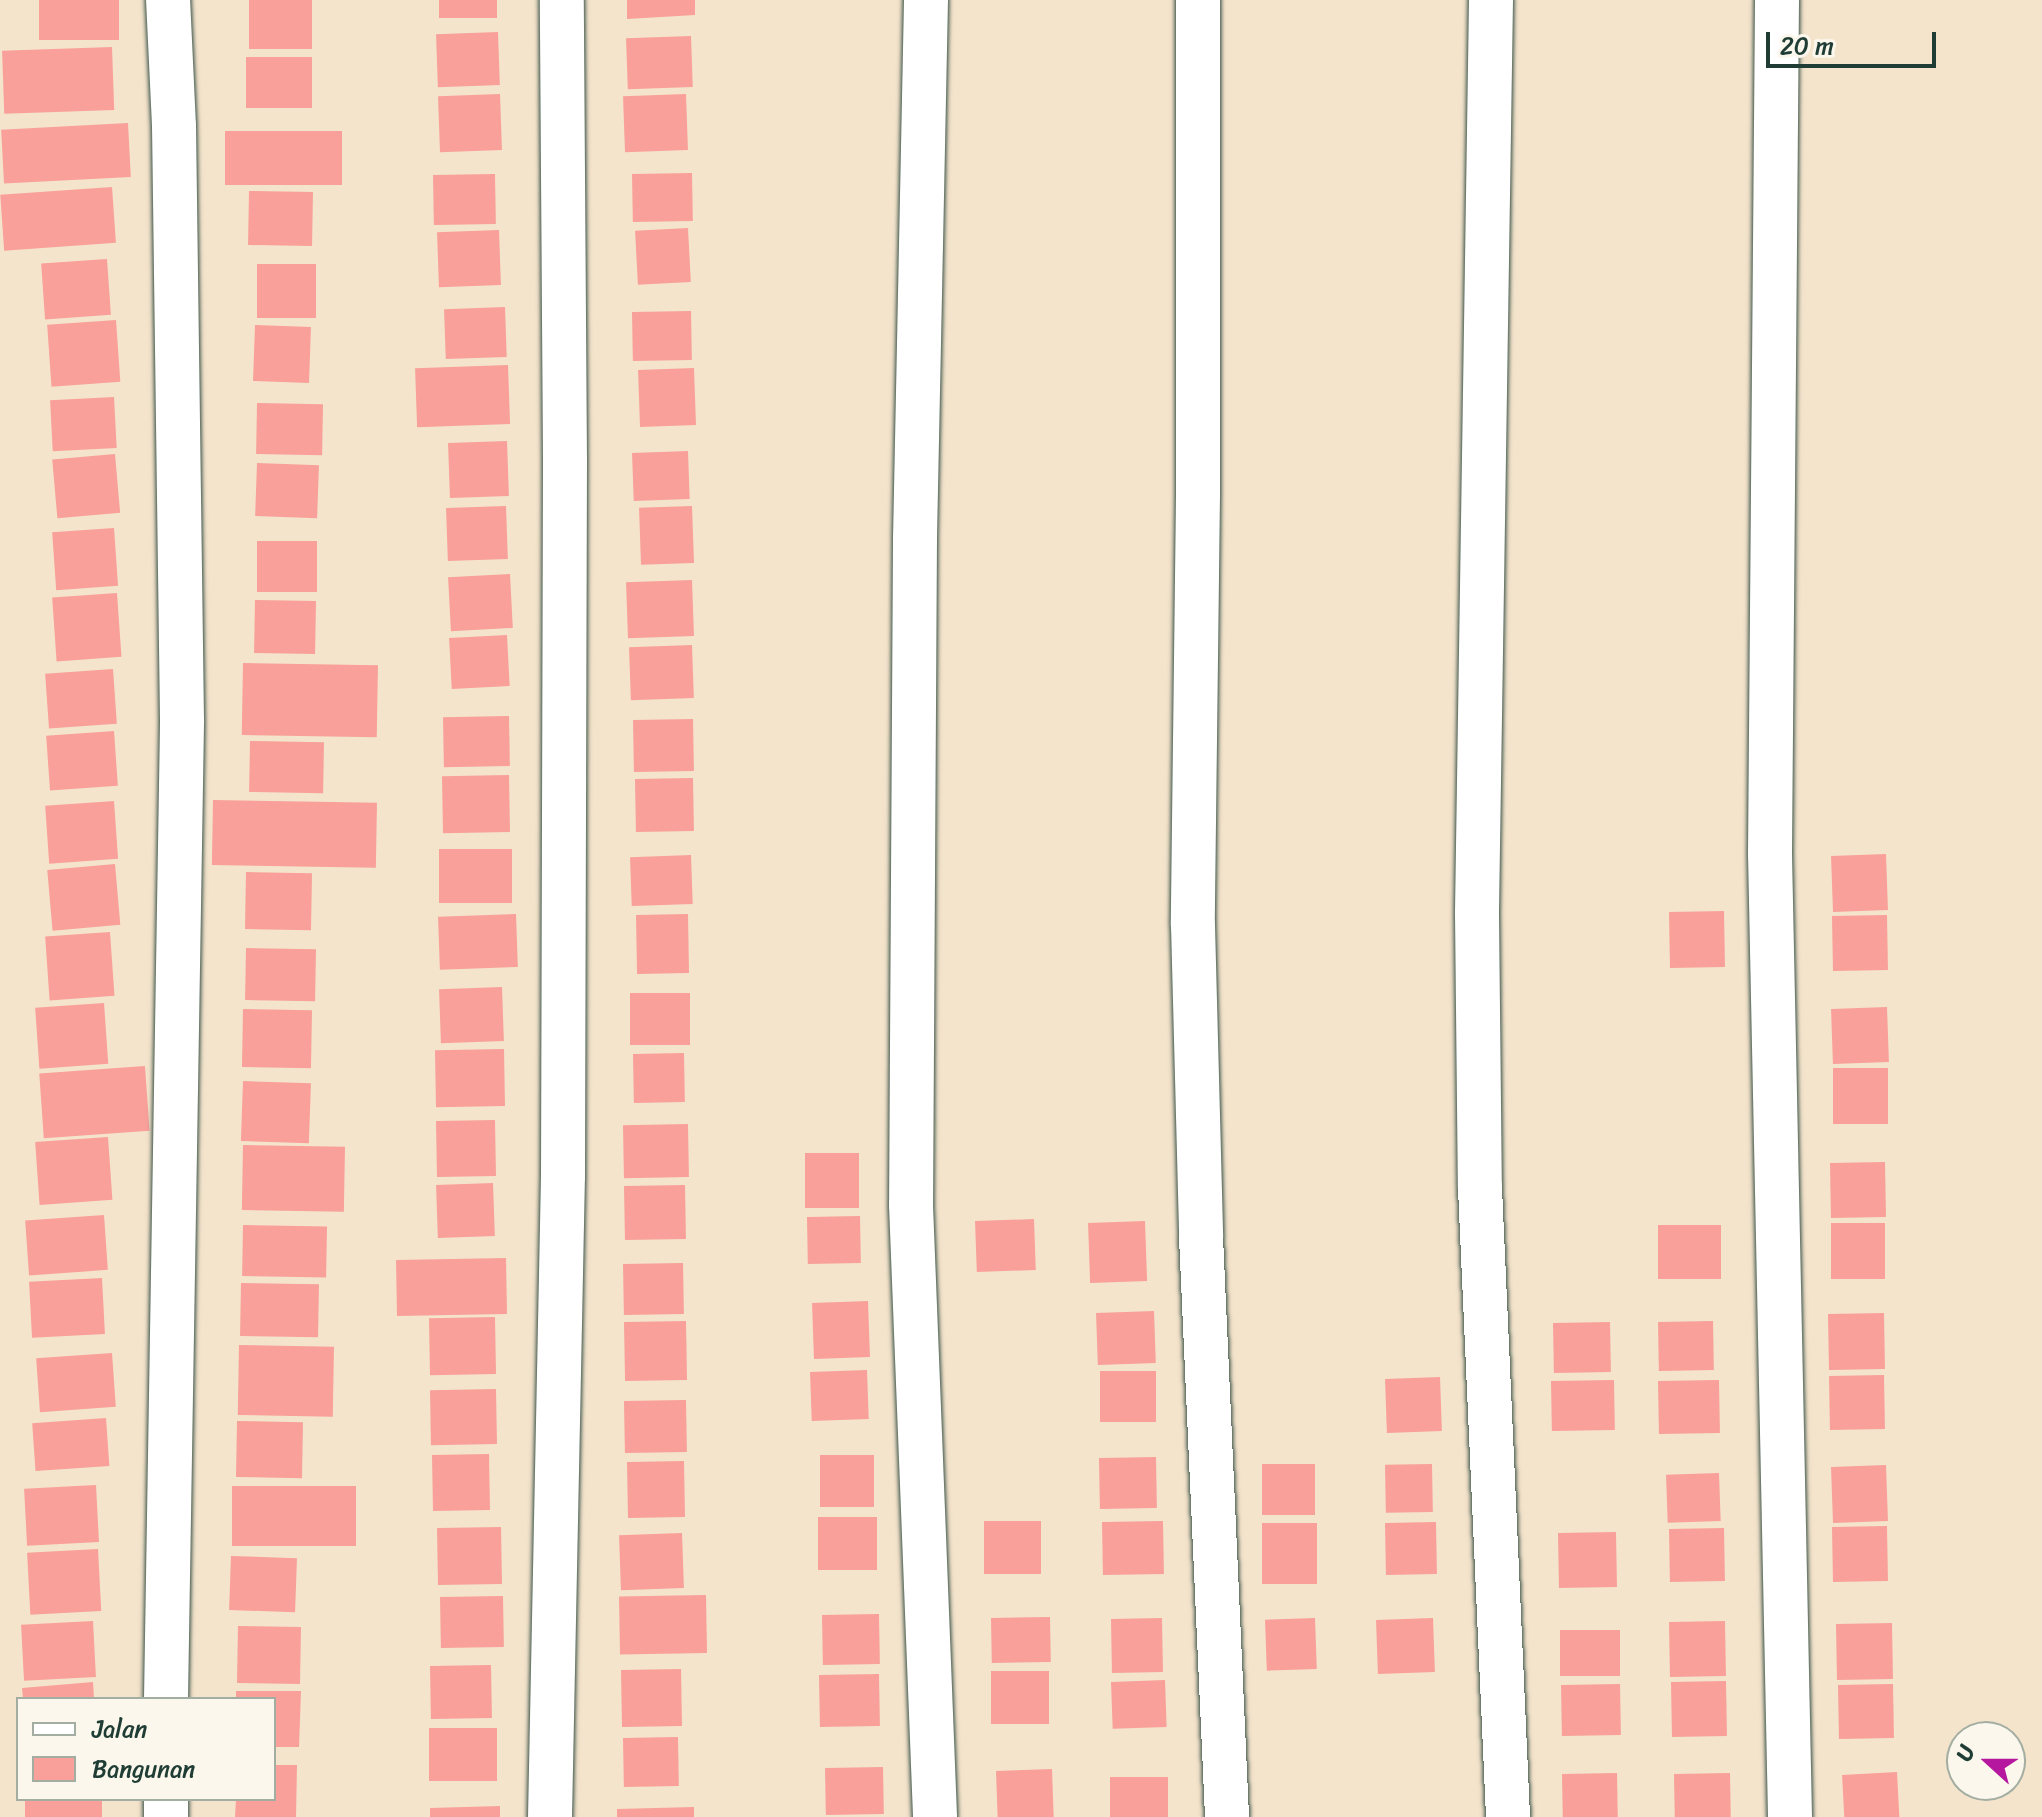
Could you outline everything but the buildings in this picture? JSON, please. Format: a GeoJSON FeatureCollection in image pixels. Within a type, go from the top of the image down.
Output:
{"type":"FeatureCollection","features":[{"type":"Feature","properties":{"kind":"street"},"geometry":{"type":"LineString","coordinates":[[166,1697],[182,720],[174,126],[168,0]]}},
{"type":"Feature","properties":{"kind":"street"},"geometry":{"type":"LineString","coordinates":[[550,1817],[563,1176],[565,444],[562,0]]}},
{"type":"Feature","properties":{"kind":"street"},"geometry":{"type":"LineString","coordinates":[[926,0],[915,539],[911,1205],[935,1817]]}},
{"type":"Feature","properties":{"kind":"street"},"geometry":{"type":"LineString","coordinates":[[1198,0],[1198,495],[1193,940],[1201,1222],[1227,1817]]}},
{"type":"Feature","properties":{"kind":"street"},"geometry":{"type":"LineString","coordinates":[[1491,0],[1478,945],[1480,1188],[1508,1817]]}},
{"type":"Feature","properties":{"kind":"street"},"geometry":{"type":"LineString","coordinates":[[1777,0],[1770,854],[1790,1817]]}}]}
